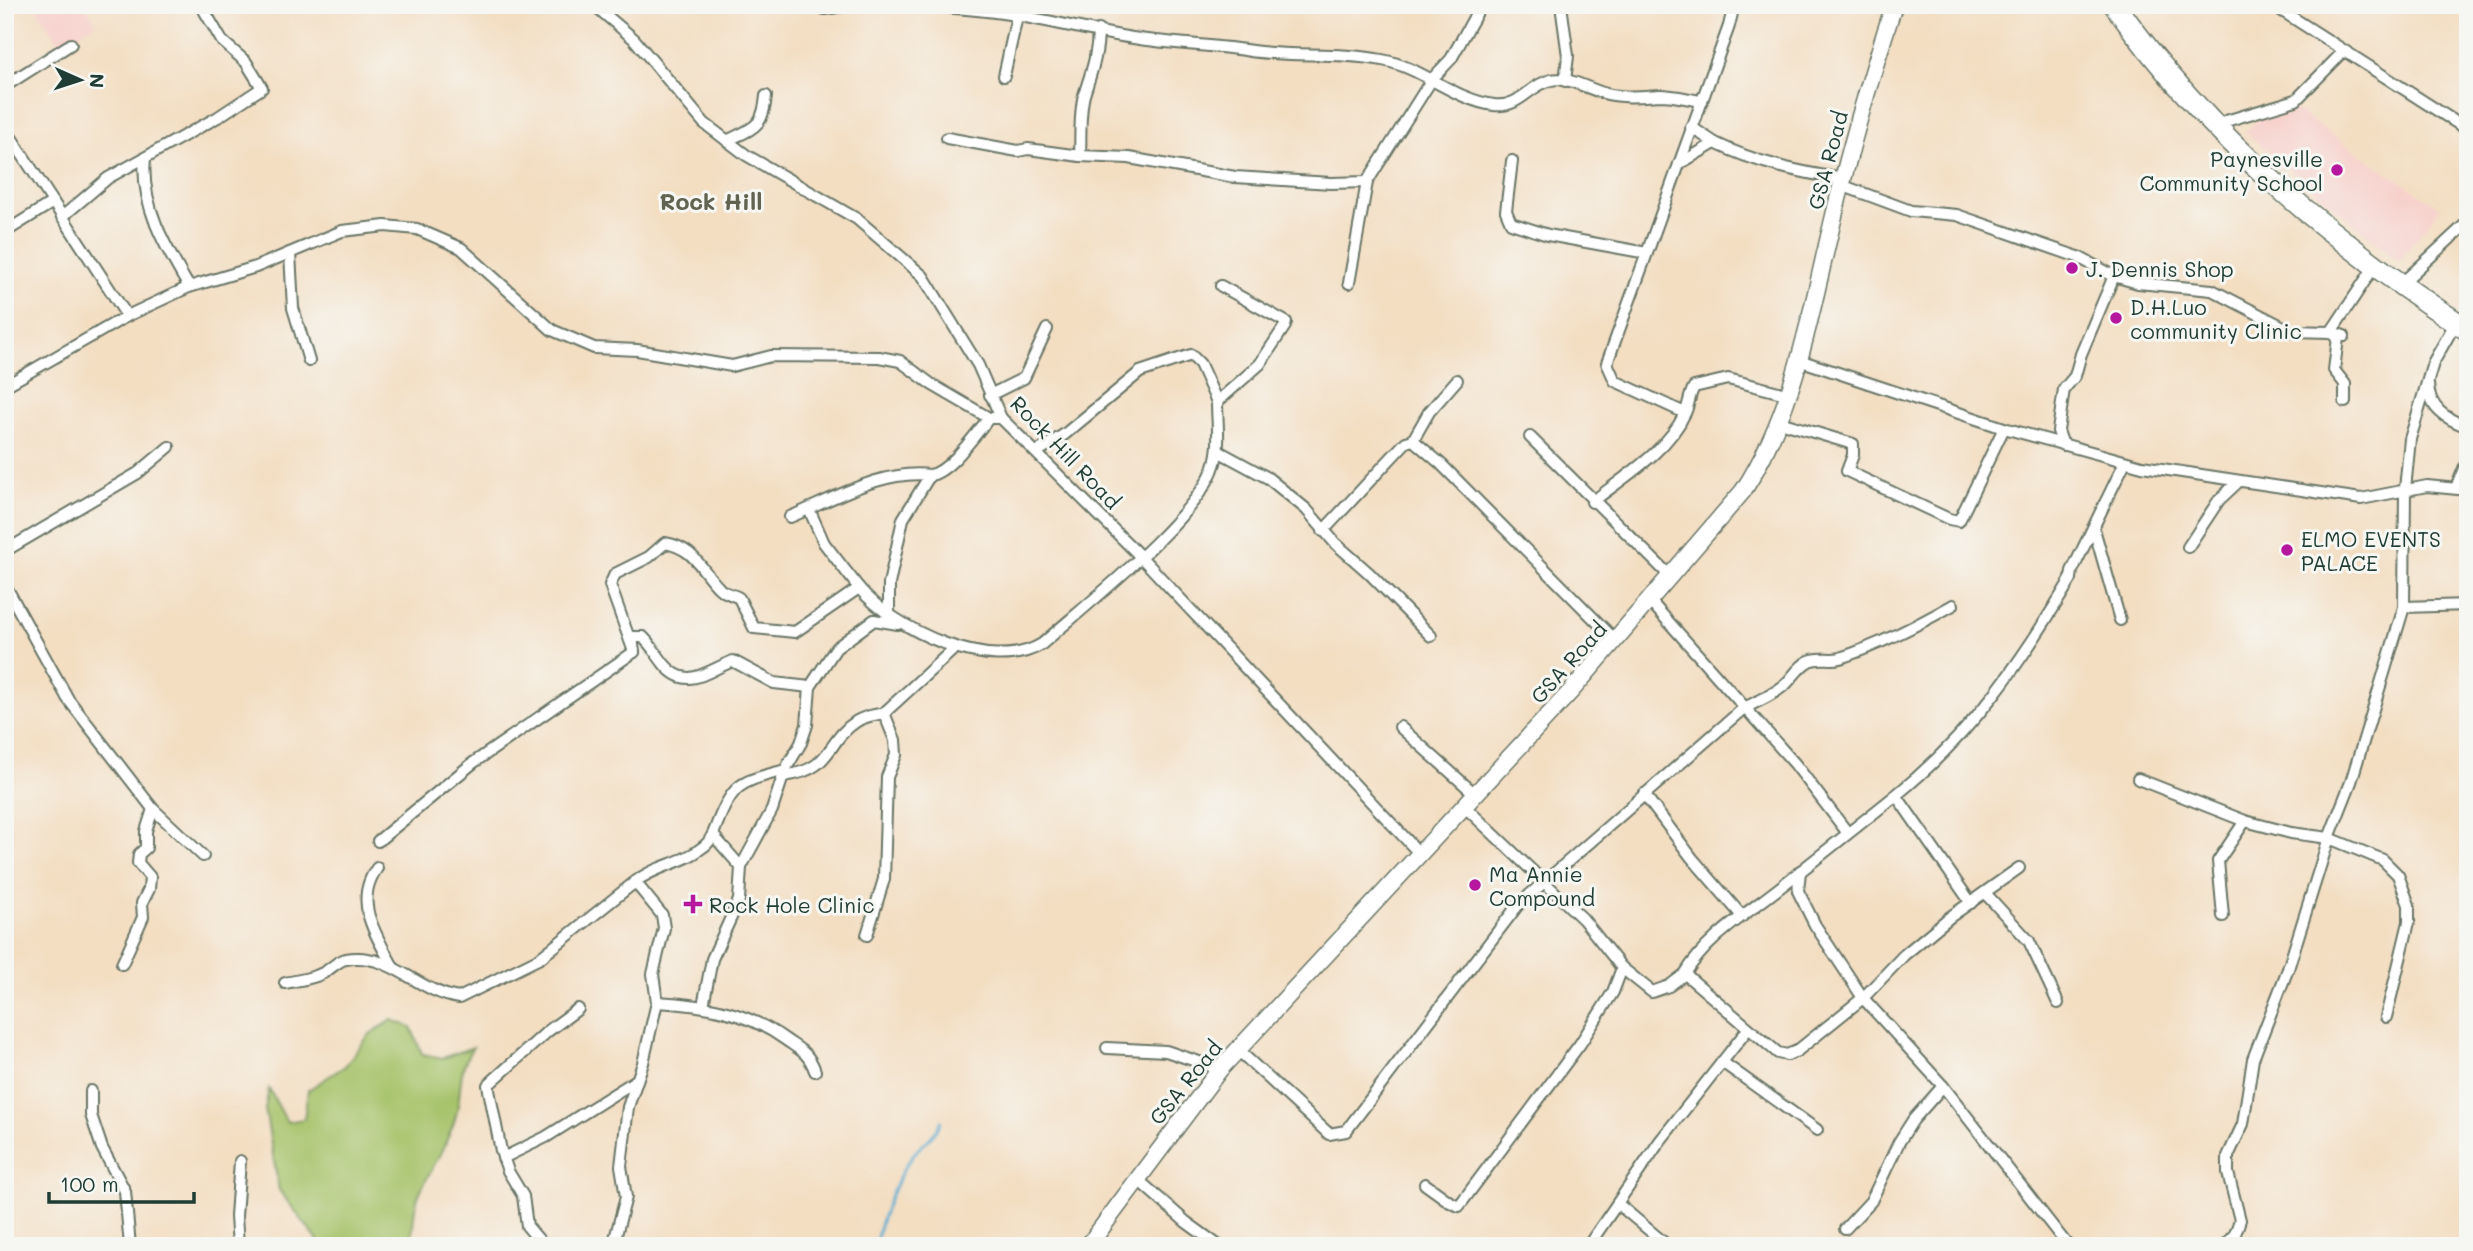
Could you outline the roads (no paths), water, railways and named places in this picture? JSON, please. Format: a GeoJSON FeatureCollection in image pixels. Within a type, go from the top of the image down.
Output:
{"type":"FeatureCollection","features":[{"type":"Feature","properties":{"kind":"highway"},"geometry":{"type":"LineString","coordinates":[[2115,5],[2150,53],[2217,129],[2304,209],[2374,267],[2405,281]]}},
{"type":"Feature","properties":{"kind":"highway"},"geometry":{"type":"LineString","coordinates":[[2129,5],[2160,46],[2225,121],[2405,281],[2464,323]]}},
{"type":"Feature","properties":{"kind":"street"},"geometry":{"type":"LineString","coordinates":[[62,217],[108,178],[262,89],[246,62],[222,41],[201,5]]}},
{"type":"Feature","properties":{"kind":"street","name":"Rock Hill Road"},"geometry":{"type":"LineString","coordinates":[[594,5],[634,39],[687,105],[727,141],[858,219],[923,276],[974,359],[1001,418],[1140,557],[1420,854]]}},
{"type":"Feature","properties":{"kind":"street"},"geometry":{"type":"LineString","coordinates":[[805,5],[825,9],[850,5]]}},
{"type":"Feature","properties":{"kind":"street"},"geometry":{"type":"LineString","coordinates":[[883,5],[929,5],[1017,16],[1140,39],[1204,43],[1246,51],[1295,55],[1325,53],[1383,60],[1411,67],[1478,101],[1506,106],[1526,98],[1539,86],[1552,80],[1565,81],[1609,95],[1662,95],[1702,101]]}},
{"type":"Feature","properties":{"kind":"street"},"geometry":{"type":"LineString","coordinates":[[1349,284],[1367,182],[1432,79],[1451,59],[1481,5]]}},
{"type":"Feature","properties":{"kind":"street"},"geometry":{"type":"LineString","coordinates":[[1561,5],[1568,56],[1565,81]]}},
{"type":"Feature","properties":{"kind":"street"},"geometry":{"type":"LineString","coordinates":[[1685,413],[1615,380],[1607,363],[1734,5]]}},
{"type":"Feature","properties":{"kind":"street","name":"GSA Road"},"geometry":{"type":"LineString","coordinates":[[1088,1246],[1136,1178],[1220,1069],[1615,641],[1743,491],[1762,460],[1790,395],[1842,182],[1894,5]]}},
{"type":"Feature","properties":{"kind":"street"},"geometry":{"type":"LineString","coordinates":[[2273,5],[2468,131]]}},
{"type":"Feature","properties":{"kind":"street"},"geometry":{"type":"LineString","coordinates":[[1004,76],[1017,16]]}},
{"type":"Feature","properties":{"kind":"street"},"geometry":{"type":"LineString","coordinates":[[1080,156],[1084,95],[1095,64],[1098,30]]}},
{"type":"Feature","properties":{"kind":"street"},"geometry":{"type":"LineString","coordinates":[[5,86],[71,44]]}},
{"type":"Feature","properties":{"kind":"street"},"geometry":{"type":"LineString","coordinates":[[2225,121],[2296,100],[2344,51]]}},
{"type":"Feature","properties":{"kind":"street"},"geometry":{"type":"LineString","coordinates":[[727,141],[763,120],[766,96]]}},
{"type":"Feature","properties":{"kind":"street"},"geometry":{"type":"LineString","coordinates":[[1691,127],[1741,156],[1842,182],[1911,211],[1957,215],[2078,257],[2114,276],[2138,283],[2212,290],[2291,331],[2331,332],[2344,336]]}},
{"type":"Feature","properties":{"kind":"street"},"geometry":{"type":"LineString","coordinates":[[5,128],[127,316]]}},
{"type":"Feature","properties":{"kind":"street"},"geometry":{"type":"LineString","coordinates":[[947,138],[1018,151],[1028,149],[1080,156],[1129,158],[1249,178],[1331,183],[1367,182]]}},
{"type":"Feature","properties":{"kind":"street"},"geometry":{"type":"LineString","coordinates":[[1679,164],[1715,143]]}},
{"type":"Feature","properties":{"kind":"street"},"geometry":{"type":"LineString","coordinates":[[145,158],[145,187],[151,210],[166,247],[189,287]]}},
{"type":"Feature","properties":{"kind":"street"},"geometry":{"type":"LineString","coordinates":[[1512,161],[1506,211],[1511,223],[1548,236],[1647,253]]}},
{"type":"Feature","properties":{"kind":"street"},"geometry":{"type":"LineString","coordinates":[[5,232],[53,202]]}},
{"type":"Feature","properties":{"kind":"street"},"geometry":{"type":"LineString","coordinates":[[2405,281],[2468,222]]}},
{"type":"Feature","properties":{"kind":"street"},"geometry":{"type":"LineString","coordinates":[[5,386],[127,316],[189,287],[290,253],[342,231],[385,226],[416,229],[461,248],[552,330],[585,345],[637,349],[723,366],[771,356],[879,357],[900,361],[931,384],[989,418],[1001,418]]}},
{"type":"Feature","properties":{"kind":"street"},"geometry":{"type":"LineString","coordinates":[[290,253],[293,308],[309,361]]}},
{"type":"Feature","properties":{"kind":"street"},"geometry":{"type":"LineString","coordinates":[[2331,332],[2374,267]]}},
{"type":"Feature","properties":{"kind":"street"},"geometry":{"type":"LineString","coordinates":[[2063,445],[2058,431],[2064,388],[2075,376],[2081,354],[2114,276]]}},
{"type":"Feature","properties":{"kind":"street"},"geometry":{"type":"LineString","coordinates":[[1217,402],[1260,363],[1286,322],[1221,286]]}},
{"type":"Feature","properties":{"kind":"street"},"geometry":{"type":"LineString","coordinates":[[2224,1246],[2235,1234],[2240,1220],[2228,1173],[2228,1156],[2243,1124],[2253,1059],[2288,969],[2329,838],[2362,749],[2404,607],[2405,489],[2410,439],[2433,363],[2464,323]]}},
{"type":"Feature","properties":{"kind":"street"},"geometry":{"type":"LineString","coordinates":[[990,396],[1024,378],[1048,328]]}},
{"type":"Feature","properties":{"kind":"street"},"geometry":{"type":"LineString","coordinates":[[2331,332],[2338,338],[2334,370],[2346,384],[2344,401]]}},
{"type":"Feature","properties":{"kind":"street"},"geometry":{"type":"LineString","coordinates":[[809,509],[824,544],[859,589],[872,604],[904,625],[956,647],[986,654],[1031,651],[1140,557],[1205,486],[1218,451],[1217,402],[1200,364],[1191,355],[1140,372],[1065,434],[1037,452]]}},
{"type":"Feature","properties":{"kind":"street"},"geometry":{"type":"LineString","coordinates":[[1799,360],[2063,445],[2124,462],[2216,476],[2238,483],[2361,499],[2405,489],[2462,489],[2468,459]]}},
{"type":"Feature","properties":{"kind":"street"},"geometry":{"type":"LineString","coordinates":[[1592,502],[1650,457],[1685,413],[1694,387],[1728,379],[1790,395]]}},
{"type":"Feature","properties":{"kind":"street"},"geometry":{"type":"LineString","coordinates":[[1323,531],[1406,442],[1413,440],[1429,412],[1457,380]]}},
{"type":"Feature","properties":{"kind":"street"},"geometry":{"type":"LineString","coordinates":[[2428,382],[2432,405],[2442,415],[2468,426]]}},
{"type":"Feature","properties":{"kind":"street"},"geometry":{"type":"LineString","coordinates":[[790,517],[868,484],[908,472],[937,474],[963,450],[989,418]]}},
{"type":"Feature","properties":{"kind":"street"},"geometry":{"type":"LineString","coordinates":[[1780,422],[1853,444],[1853,455],[1847,471],[1949,519],[1959,521],[2004,428]]}},
{"type":"Feature","properties":{"kind":"street"},"geometry":{"type":"LineString","coordinates":[[1531,437],[1592,502],[1671,577]]}},
{"type":"Feature","properties":{"kind":"street"},"geometry":{"type":"LineString","coordinates":[[1413,440],[1441,464],[1615,641]]}},
{"type":"Feature","properties":{"kind":"street"},"geometry":{"type":"LineString","coordinates":[[5,551],[138,473],[169,447]]}},
{"type":"Feature","properties":{"kind":"street"},"geometry":{"type":"LineString","coordinates":[[1218,451],[1268,478],[1312,514],[1323,531],[1431,636]]}},
{"type":"Feature","properties":{"kind":"street"},"geometry":{"type":"LineString","coordinates":[[1400,727],[1583,919],[1622,968],[1652,992],[1669,986],[1685,974],[1717,937],[1896,795],[1954,744],[2025,656],[2071,579],[2072,571],[2124,462]]}},
{"type":"Feature","properties":{"kind":"street"},"geometry":{"type":"LineString","coordinates":[[889,615],[889,584],[904,519],[930,475]]}},
{"type":"Feature","properties":{"kind":"street"},"geometry":{"type":"LineString","coordinates":[[2188,547],[2219,500],[2238,483]]}},
{"type":"Feature","properties":{"kind":"street"},"geometry":{"type":"LineString","coordinates":[[2094,529],[2120,620]]}},
{"type":"Feature","properties":{"kind":"street"},"geometry":{"type":"LineString","coordinates":[[634,652],[610,585],[615,574],[649,557],[665,543],[677,545],[691,554],[720,591],[738,598],[754,628],[795,632],[859,589]]}},
{"type":"Feature","properties":{"kind":"street"},"geometry":{"type":"LineString","coordinates":[[5,585],[68,699],[153,809],[203,856]]}},
{"type":"Feature","properties":{"kind":"street"},"geometry":{"type":"LineString","coordinates":[[1650,601],[1795,764],[1847,832]]}},
{"type":"Feature","properties":{"kind":"street"},"geometry":{"type":"LineString","coordinates":[[1238,1050],[1329,1134],[1346,1131],[1405,1057],[1498,928],[1545,882],[1644,794],[1744,708],[1767,698],[1810,661],[1822,657],[1836,660],[1919,624],[1953,605]]}},
{"type":"Feature","properties":{"kind":"street"},"geometry":{"type":"LineString","coordinates":[[2404,607],[2468,606]]}},
{"type":"Feature","properties":{"kind":"street"},"geometry":{"type":"LineString","coordinates":[[703,1006],[712,959],[739,900],[741,867],[772,810],[784,773],[804,734],[810,687],[836,648],[862,627],[874,620],[904,625]]}},
{"type":"Feature","properties":{"kind":"street"},"geometry":{"type":"LineString","coordinates":[[634,652],[632,637],[643,638],[671,673],[680,678],[692,678],[733,661],[774,683],[810,687]]}},
{"type":"Feature","properties":{"kind":"street"},"geometry":{"type":"LineString","coordinates":[[285,983],[322,974],[344,959],[365,958],[392,965],[428,989],[459,998],[540,958],[635,882],[660,866],[692,855],[706,846],[730,795],[745,780],[784,773],[799,774],[817,765],[844,732],[859,720],[884,713],[956,647]]}},
{"type":"Feature","properties":{"kind":"street"},"geometry":{"type":"LineString","coordinates":[[378,841],[465,770],[634,652]]}},
{"type":"Feature","properties":{"kind":"street"},"geometry":{"type":"LineString","coordinates":[[867,935],[884,879],[887,777],[896,755],[895,740],[884,713]]}},
{"type":"Feature","properties":{"kind":"street"},"geometry":{"type":"LineString","coordinates":[[2138,779],[2245,821],[2291,833],[2329,838],[2383,860],[2398,874],[2409,905],[2409,922],[2386,1017]]}},
{"type":"Feature","properties":{"kind":"street"},"geometry":{"type":"LineString","coordinates":[[1644,794],[1692,858],[1742,916]]}},
{"type":"Feature","properties":{"kind":"street"},"geometry":{"type":"LineString","coordinates":[[1896,795],[1971,903]]}},
{"type":"Feature","properties":{"kind":"street"},"geometry":{"type":"LineString","coordinates":[[122,964],[143,917],[142,903],[149,889],[150,877],[138,863],[139,854],[146,848],[146,831],[153,809]]}},
{"type":"Feature","properties":{"kind":"street"},"geometry":{"type":"LineString","coordinates":[[2223,916],[2218,861],[2245,821]]}},
{"type":"Feature","properties":{"kind":"street"},"geometry":{"type":"LineString","coordinates":[[713,835],[741,867]]}},
{"type":"Feature","properties":{"kind":"street"},"geometry":{"type":"LineString","coordinates":[[377,867],[368,880],[365,910],[392,965]]}},
{"type":"Feature","properties":{"kind":"street"},"geometry":{"type":"LineString","coordinates":[[1685,974],[1731,1010],[1748,1029],[1778,1053],[1787,1055],[1797,1051],[1863,998],[1904,955],[2019,868]]}},
{"type":"Feature","properties":{"kind":"street"},"geometry":{"type":"LineString","coordinates":[[1798,891],[1800,871]]}},
{"type":"Feature","properties":{"kind":"street"},"geometry":{"type":"LineString","coordinates":[[614,1246],[626,1198],[621,1166],[635,1081],[643,1063],[657,1002],[653,974],[664,920],[635,882]]}},
{"type":"Feature","properties":{"kind":"street"},"geometry":{"type":"LineString","coordinates":[[1787,882],[1798,891],[1815,925],[1863,998],[1942,1086],[2068,1246]]}},
{"type":"Feature","properties":{"kind":"street"},"geometry":{"type":"LineString","coordinates":[[1985,893],[2029,941],[2057,1003]]}},
{"type":"Feature","properties":{"kind":"street"},"geometry":{"type":"LineString","coordinates":[[1425,1184],[1459,1206],[1580,1044],[1613,992],[1622,968]]}},
{"type":"Feature","properties":{"kind":"street"},"geometry":{"type":"LineString","coordinates":[[657,1002],[726,1009],[775,1031],[808,1054],[815,1070]]}},
{"type":"Feature","properties":{"kind":"street"},"geometry":{"type":"LineString","coordinates":[[544,1246],[527,1226],[523,1196],[503,1158],[488,1086],[578,1009]]}},
{"type":"Feature","properties":{"kind":"street"},"geometry":{"type":"LineString","coordinates":[[1588,1246],[1660,1141],[1748,1029]]}},
{"type":"Feature","properties":{"kind":"street"},"geometry":{"type":"LineString","coordinates":[[1107,1048],[1166,1051],[1220,1069]]}},
{"type":"Feature","properties":{"kind":"street"},"geometry":{"type":"LineString","coordinates":[[1722,1062],[1817,1130]]}},
{"type":"Feature","properties":{"kind":"street"},"geometry":{"type":"LineString","coordinates":[[503,1158],[547,1137],[635,1081]]}},
{"type":"Feature","properties":{"kind":"street"},"geometry":{"type":"LineString","coordinates":[[1845,1229],[1871,1201],[1899,1142],[1913,1120],[1942,1086]]}},
{"type":"Feature","properties":{"kind":"street"},"geometry":{"type":"LineString","coordinates":[[91,1091],[91,1115],[102,1148],[125,1191],[130,1246]]}},
{"type":"Feature","properties":{"kind":"street"},"geometry":{"type":"LineString","coordinates":[[238,1246],[236,1216],[240,1161]]}},
{"type":"Feature","properties":{"kind":"street"},"geometry":{"type":"LineString","coordinates":[[1136,1178],[1186,1222],[1219,1246]]}},
{"type":"Feature","properties":{"kind":"street"},"geometry":{"type":"LineString","coordinates":[[1618,1204],[1668,1246]]}},
{"type":"Feature","properties":{"kind":"waterway"},"geometry":{"type":"LineString","coordinates":[[876,1246],[885,1211],[901,1174],[941,1121]]}},
{"type":"Feature","properties":{"kind":"place","name":"Paynesville Community School"},"geometry":{"type":"Point","coordinates":[2337,170]}},
{"type":"Feature","properties":{"kind":"place","name":"J. Dennis Shop"},"geometry":{"type":"Point","coordinates":[2072,268]}},
{"type":"Feature","properties":{"kind":"place","name":"D.H.Luo community Clinic"},"geometry":{"type":"Point","coordinates":[2116,318]}},
{"type":"Feature","properties":{"kind":"place","name":"ELMO EVENTS PALACE"},"geometry":{"type":"Point","coordinates":[2287,550]}},
{"type":"Feature","properties":{"kind":"place","name":"Ma Annie Compound"},"geometry":{"type":"Point","coordinates":[1475,885]}},
{"type":"Feature","properties":{"kind":"place","name":"Rock Hole Clinic"},"geometry":{"type":"Point","coordinates":[693,904]}},
{"type":"Feature","properties":{"kind":"district","name":"Rock Hill"},"geometry":{"type":"Point","coordinates":[711,201]}}]}
